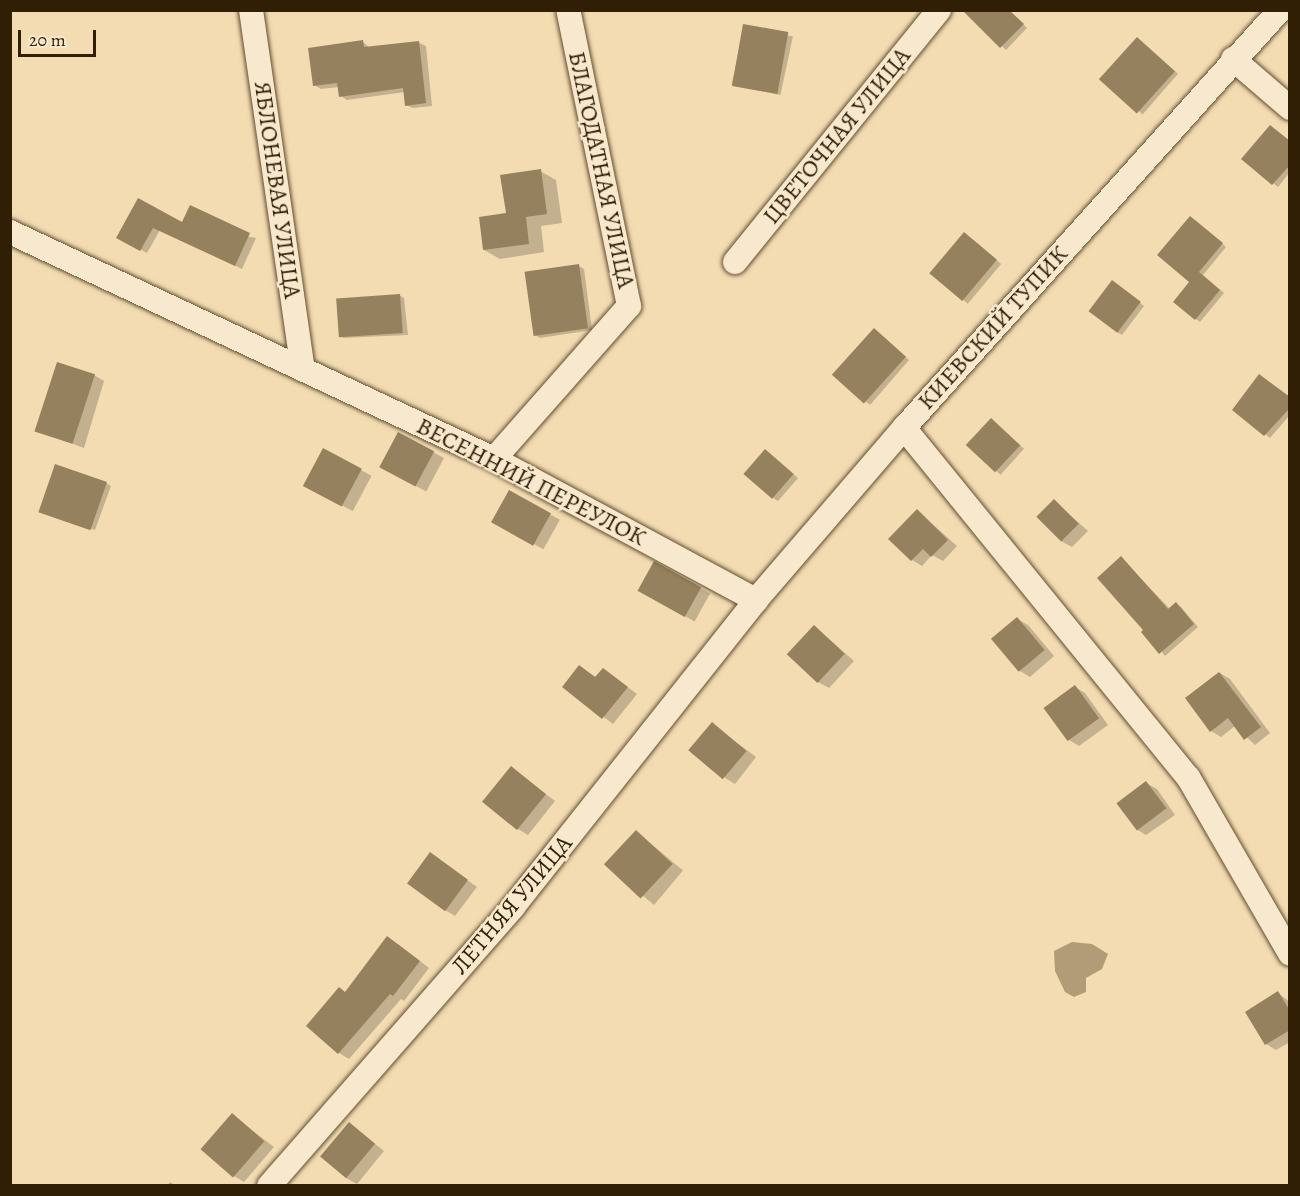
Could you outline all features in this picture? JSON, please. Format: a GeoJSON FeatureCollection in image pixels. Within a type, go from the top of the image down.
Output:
{"type":"FeatureCollection","features":[{"type":"Feature","properties":{"kind":"street","name":"ЯБЛОНЕВАЯ УЛИЦА"},"geometry":{"type":"LineString","coordinates":[[251,10],[303,369]]}},
{"type":"Feature","properties":{"kind":"street","name":"БЛАГОДАТНАЯ УЛИЦА"},"geometry":{"type":"LineString","coordinates":[[494,459],[629,306],[568,10]]}},
{"type":"Feature","properties":{"kind":"street","name":"ЦВЕТОЧНАЯ УЛИЦА"},"geometry":{"type":"LineString","coordinates":[[735,262],[939,10]]}},
{"type":"Feature","properties":{"kind":"street","name":"КИЕВСКИЙ ТУПИК"},"geometry":{"type":"LineString","coordinates":[[751,608],[904,428],[1233,59],[1280,10]]}},
{"type":"Feature","properties":{"kind":"street"},"geometry":{"type":"LineString","coordinates":[[1233,59],[1290,108]]}},
{"type":"Feature","properties":{"kind":"street","name":"ВЕСЕННИЙ ПЕРЕУЛОК"},"geometry":{"type":"LineString","coordinates":[[10,232],[494,459],[751,608]]}},
{"type":"Feature","properties":{"kind":"street"},"geometry":{"type":"LineString","coordinates":[[904,428],[1188,777],[1290,954]]}},
{"type":"Feature","properties":{"kind":"street","name":"ЛЕТНЯЯ УЛИЦА"},"geometry":{"type":"LineString","coordinates":[[269,1185],[513,907],[751,608]]}},
{"type":"Feature","properties":{"kind":"shaded area"},"geometry":{"type":"Polygon","coordinates":[[[1072,942],[1092,944],[1108,954],[1102,969],[1086,978],[1086,992],[1074,997],[1065,992],[1055,971],[1054,951],[1072,942]]]}},
{"type":"Feature","properties":{"kind":"building"},"geometry":{"type":"Polygon","coordinates":[[[962,10],[1009,10],[1024,24],[1000,48],[962,10]]]}},
{"type":"Feature","properties":{"kind":"building"},"geometry":{"type":"Polygon","coordinates":[[[743,24],[788,32],[777,94],[732,86],[743,24]]]}},
{"type":"Feature","properties":{"kind":"building"},"geometry":{"type":"Polygon","coordinates":[[[1137,37],[1175,71],[1137,113],[1099,79],[1137,37]]]}},
{"type":"Feature","properties":{"kind":"building"},"geometry":{"type":"Polygon","coordinates":[[[363,40],[364,47],[419,41],[426,103],[405,106],[403,88],[339,97],[337,83],[313,86],[308,48],[363,40]]]}},
{"type":"Feature","properties":{"kind":"building"},"geometry":{"type":"Polygon","coordinates":[[[1270,125],[1290,141],[1290,165],[1272,185],[1241,159],[1270,125]]]}},
{"type":"Feature","properties":{"kind":"building"},"geometry":{"type":"Polygon","coordinates":[[[541,169],[547,214],[526,217],[529,244],[483,250],[479,217],[506,213],[500,175],[541,169]]]}},
{"type":"Feature","properties":{"kind":"building"},"geometry":{"type":"Polygon","coordinates":[[[138,198],[182,222],[190,205],[250,233],[235,266],[153,228],[140,251],[116,238],[138,198]]]}},
{"type":"Feature","properties":{"kind":"building"},"geometry":{"type":"Polygon","coordinates":[[[1190,216],[1223,243],[1199,272],[1220,290],[1195,320],[1173,302],[1189,282],[1157,255],[1190,216]]]}},
{"type":"Feature","properties":{"kind":"building"},"geometry":{"type":"Polygon","coordinates":[[[964,232],[997,260],[962,301],[929,273],[964,232]]]}},
{"type":"Feature","properties":{"kind":"building"},"geometry":{"type":"Polygon","coordinates":[[[579,264],[588,328],[534,336],[525,272],[579,264]]]}},
{"type":"Feature","properties":{"kind":"building"},"geometry":{"type":"Polygon","coordinates":[[[1112,280],[1141,302],[1117,333],[1089,311],[1112,280]]]}},
{"type":"Feature","properties":{"kind":"building"},"geometry":{"type":"Polygon","coordinates":[[[400,294],[403,333],[339,337],[336,298],[400,294]]]}},
{"type":"Feature","properties":{"kind":"building"},"geometry":{"type":"Polygon","coordinates":[[[874,328],[906,357],[864,404],[832,375],[874,328]]]}},
{"type":"Feature","properties":{"kind":"building"},"geometry":{"type":"Polygon","coordinates":[[[57,362],[95,374],[72,444],[34,431],[57,362]]]}},
{"type":"Feature","properties":{"kind":"building"},"geometry":{"type":"Polygon","coordinates":[[[1259,374],[1290,397],[1290,408],[1264,436],[1232,410],[1259,374]]]}},
{"type":"Feature","properties":{"kind":"building"},"geometry":{"type":"Polygon","coordinates":[[[991,418],[1020,445],[995,472],[966,445],[991,418]]]}},
{"type":"Feature","properties":{"kind":"building"},"geometry":{"type":"Polygon","coordinates":[[[398,432],[434,451],[415,487],[379,467],[398,432]]]}},
{"type":"Feature","properties":{"kind":"building"},"geometry":{"type":"Polygon","coordinates":[[[323,448],[362,469],[342,507],[303,486],[323,448]]]}},
{"type":"Feature","properties":{"kind":"building"},"geometry":{"type":"Polygon","coordinates":[[[765,449],[794,474],[772,499],[743,474],[765,449]]]}},
{"type":"Feature","properties":{"kind":"building"},"geometry":{"type":"Polygon","coordinates":[[[55,464],[107,482],[90,530],[38,512],[55,464]]]}},
{"type":"Feature","properties":{"kind":"building"},"geometry":{"type":"Polygon","coordinates":[[[509,490],[551,513],[533,546],[491,522],[509,490]]]}},
{"type":"Feature","properties":{"kind":"building"},"geometry":{"type":"Polygon","coordinates":[[[1054,499],[1079,524],[1061,541],[1036,517],[1054,499]]]}},
{"type":"Feature","properties":{"kind":"building"},"geometry":{"type":"Polygon","coordinates":[[[917,509],[948,540],[931,557],[923,549],[911,561],[888,539],[917,509]]]}},
{"type":"Feature","properties":{"kind":"building"},"geometry":{"type":"Polygon","coordinates":[[[1121,556],[1168,609],[1176,602],[1194,624],[1159,654],[1141,632],[1143,630],[1097,578],[1121,556]]]}},
{"type":"Feature","properties":{"kind":"building"},"geometry":{"type":"Polygon","coordinates":[[[654,561],[701,587],[685,617],[638,591],[654,561]]]}},
{"type":"Feature","properties":{"kind":"building"},"geometry":{"type":"Polygon","coordinates":[[[1017,617],[1045,650],[1019,672],[991,639],[1017,617]]]}},
{"type":"Feature","properties":{"kind":"building"},"geometry":{"type":"Polygon","coordinates":[[[814,625],[845,654],[817,683],[787,654],[814,625]]]}},
{"type":"Feature","properties":{"kind":"building"},"geometry":{"type":"Polygon","coordinates":[[[579,665],[595,677],[603,668],[628,687],[602,719],[562,687],[579,665]]]}},
{"type":"Feature","properties":{"kind":"building"},"geometry":{"type":"Polygon","coordinates":[[[1219,672],[1261,727],[1244,740],[1228,718],[1210,732],[1185,698],[1219,672]]]}},
{"type":"Feature","properties":{"kind":"building"},"geometry":{"type":"Polygon","coordinates":[[[1075,685],[1099,718],[1068,741],[1043,708],[1075,685]]]}},
{"type":"Feature","properties":{"kind":"building"},"geometry":{"type":"Polygon","coordinates":[[[712,722],[746,751],[723,779],[688,750],[712,722]]]}},
{"type":"Feature","properties":{"kind":"building"},"geometry":{"type":"Polygon","coordinates":[[[511,766],[546,794],[517,830],[482,802],[511,766]]]}},
{"type":"Feature","properties":{"kind":"building"},"geometry":{"type":"Polygon","coordinates":[[[1146,781],[1166,808],[1137,830],[1116,803],[1146,781]]]}},
{"type":"Feature","properties":{"kind":"building"},"geometry":{"type":"Polygon","coordinates":[[[636,830],[673,864],[641,898],[604,864],[636,830]]]}},
{"type":"Feature","properties":{"kind":"building"},"geometry":{"type":"Polygon","coordinates":[[[430,852],[468,880],[445,911],[407,884],[430,852]]]}},
{"type":"Feature","properties":{"kind":"building"},"geometry":{"type":"Polygon","coordinates":[[[387,936],[420,961],[393,996],[390,994],[338,1054],[306,1026],[339,987],[345,992],[387,936]]]}},
{"type":"Feature","properties":{"kind":"building"},"geometry":{"type":"Polygon","coordinates":[[[1278,991],[1290,1011],[1290,1030],[1265,1045],[1245,1012],[1278,991]]]}},
{"type":"Feature","properties":{"kind":"building"},"geometry":{"type":"Polygon","coordinates":[[[232,1113],[264,1141],[233,1177],[201,1149],[232,1113]]]}},
{"type":"Feature","properties":{"kind":"building"},"geometry":{"type":"Polygon","coordinates":[[[349,1122],[375,1144],[346,1178],[320,1156],[349,1122]]]}}]}
